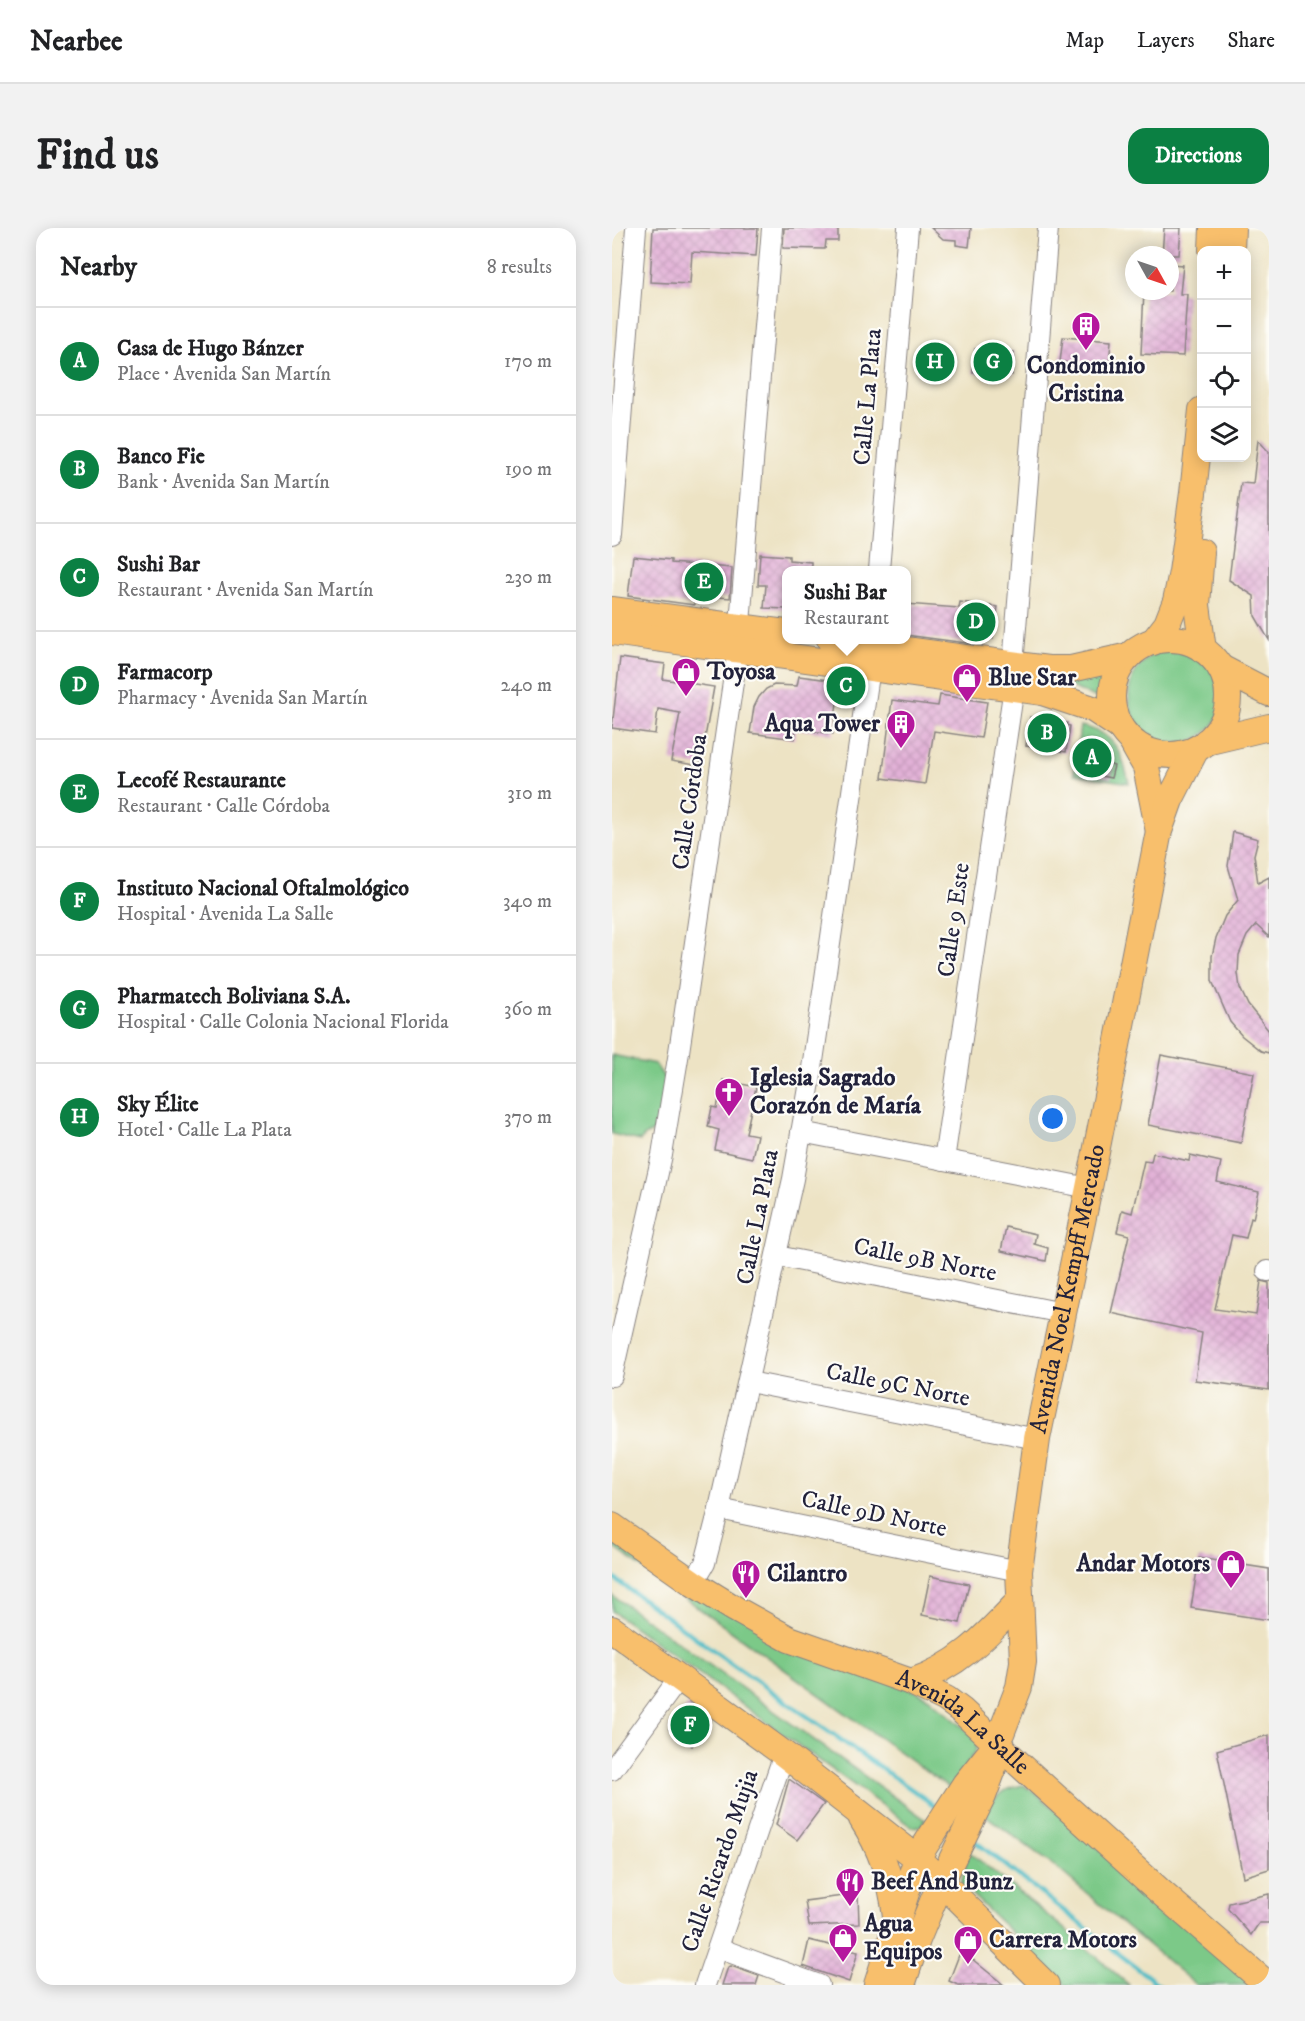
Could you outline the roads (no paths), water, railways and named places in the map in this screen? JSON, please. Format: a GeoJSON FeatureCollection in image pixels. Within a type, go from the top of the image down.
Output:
{"type":"FeatureCollection","features":[{"type":"Feature","properties":{"kind":"main road"},"geometry":{"type":"LineString","coordinates":[[1212,246],[1213,228]]}},
{"type":"Feature","properties":{"kind":"main road"},"geometry":{"type":"LineString","coordinates":[[1231,246],[1233,228]]}},
{"type":"Feature","properties":{"kind":"main road"},"geometry":{"type":"LineString","coordinates":[[1153,642],[1167,624],[1176,601],[1182,572],[1197,450]]}},
{"type":"Feature","properties":{"kind":"main road"},"geometry":{"type":"LineString","coordinates":[[1201,746],[1218,731],[1229,700],[1227,683],[1212,659],[1197,605],[1198,575],[1212,462]]}},
{"type":"Feature","properties":{"kind":"main road"},"geometry":{"type":"LineString","coordinates":[[612,610],[739,637],[782,633]]}},
{"type":"Feature","properties":{"kind":"main road"},"geometry":{"type":"LineString","coordinates":[[612,632],[739,637],[782,642]]}},
{"type":"Feature","properties":{"kind":"main road"},"geometry":{"type":"LineString","coordinates":[[1126,734],[1113,709],[1112,689],[1118,671],[1129,656],[1140,647],[1153,642],[1170,639],[1188,642],[1269,693]]}},
{"type":"Feature","properties":{"kind":"main road"},"geometry":{"type":"LineString","coordinates":[[806,644],[872,651],[1013,676],[1071,669],[1129,656]]}},
{"type":"Feature","properties":{"kind":"main road"},"geometry":{"type":"LineString","coordinates":[[848,644],[872,651]]}},
{"type":"Feature","properties":{"kind":"main road"},"geometry":{"type":"LineString","coordinates":[[1013,676],[1042,692],[1093,709],[1146,751],[1163,755],[1180,754],[1269,726]]}},
{"type":"Feature","properties":{"kind":"main road","name":"Avenida Noel Kempff Mercado"},"geometry":{"type":"LineString","coordinates":[[1126,734],[1146,767],[1159,831]]}},
{"type":"Feature","properties":{"kind":"main road","name":"Avenida Noel Kempff Mercado"},"geometry":{"type":"LineString","coordinates":[[877,1985],[941,1882],[955,1855],[971,1795],[997,1744],[1019,1687],[1022,1671],[1019,1571],[1037,1439],[1159,831],[1170,800],[1201,746]]}},
{"type":"Feature","properties":{"kind":"main road","name":"Avenida La Salle"},"geometry":{"type":"LineString","coordinates":[[612,1526],[693,1583],[789,1639],[910,1682],[929,1690],[962,1711],[1164,1895],[1268,1985]]}},
{"type":"Feature","properties":{"kind":"main road"},"geometry":{"type":"LineString","coordinates":[[910,1682],[939,1670],[968,1652],[1020,1600]]}},
{"type":"Feature","properties":{"kind":"main road"},"geometry":{"type":"LineString","coordinates":[[612,1629],[853,1806],[924,1847],[941,1882],[1046,1985]]}},
{"type":"Feature","properties":{"kind":"main road","name":"Avenida Noel Kempff Mercado"},"geometry":{"type":"LineString","coordinates":[[902,1985],[907,1934],[924,1847],[971,1795]]}},
{"type":"Feature","properties":{"kind":"main road"},"geometry":{"type":"LineString","coordinates":[[853,1806],[873,1838],[887,1872],[907,1934],[955,1914],[976,1917]]}},
{"type":"Feature","properties":{"kind":"street"},"geometry":{"type":"LineString","coordinates":[[612,535],[636,228]]}},
{"type":"Feature","properties":{"kind":"street","name":"Calle Córdoba"},"geometry":{"type":"LineString","coordinates":[[612,1376],[662,1155],[739,637],[772,228]]}},
{"type":"Feature","properties":{"kind":"street","name":"Calle La Plata"},"geometry":{"type":"LineString","coordinates":[[879,566],[908,228]]}},
{"type":"Feature","properties":{"kind":"street","name":"Calle 9 Este"},"geometry":{"type":"LineString","coordinates":[[944,1160],[1013,676],[1048,228]]}},
{"type":"Feature","properties":{"kind":"street","name":"Calle La Plata"},"geometry":{"type":"LineString","coordinates":[[693,1583],[705,1563],[719,1509],[777,1256],[801,1132],[872,651]]}},
{"type":"Feature","properties":{"kind":"street"},"geometry":{"type":"LineString","coordinates":[[801,1132],[1089,1188]]}},
{"type":"Feature","properties":{"kind":"street","name":"Calle 9B Norte"},"geometry":{"type":"LineString","coordinates":[[777,1256],[1063,1313]]}},
{"type":"Feature","properties":{"kind":"street","name":"Calle 9C Norte"},"geometry":{"type":"LineString","coordinates":[[749,1382],[1037,1439]]}},
{"type":"Feature","properties":{"kind":"street","name":"Calle 9D Norte"},"geometry":{"type":"LineString","coordinates":[[719,1509],[1019,1571]]}},
{"type":"Feature","properties":{"kind":"street"},"geometry":{"type":"LineString","coordinates":[[612,1770],[680,1677]]}},
{"type":"Feature","properties":{"kind":"street","name":"Calle Ricardo Mujia"},"geometry":{"type":"LineString","coordinates":[[705,1985],[784,1754]]}},
{"type":"Feature","properties":{"kind":"street"},"geometry":{"type":"LineString","coordinates":[[718,1948],[819,1985]]}},
{"type":"Feature","properties":{"kind":"waterway"},"geometry":{"type":"LineString","coordinates":[[612,1577],[934,1805]]}},
{"type":"Feature","properties":{"kind":"waterway"},"geometry":{"type":"LineString","coordinates":[[972,1839],[1159,1985]]}},
{"type":"Feature","properties":{"kind":"place","name":"Condominio Cristina"},"geometry":{"type":"Point","coordinates":[1086,352]}},
{"type":"Feature","properties":{"kind":"place","name":"Sky Élite"},"geometry":{"type":"Point","coordinates":[935,362]}},
{"type":"Feature","properties":{"kind":"place","name":"Pharmatech Boliviana S.A."},"geometry":{"type":"Point","coordinates":[993,362]}},
{"type":"Feature","properties":{"kind":"place","name":"Lecofé Restaurante"},"geometry":{"type":"Point","coordinates":[704,582]}},
{"type":"Feature","properties":{"kind":"place","name":"Farmacorp"},"geometry":{"type":"Point","coordinates":[976,622]}},
{"type":"Feature","properties":{"kind":"place","name":"Sushi Bar"},"geometry":{"type":"Point","coordinates":[846,686]}},
{"type":"Feature","properties":{"kind":"place","name":"Toyosa"},"geometry":{"type":"Point","coordinates":[686,698]}},
{"type":"Feature","properties":{"kind":"place","name":"Blue Star"},"geometry":{"type":"Point","coordinates":[967,704]}},
{"type":"Feature","properties":{"kind":"place","name":"Banco Fie"},"geometry":{"type":"Point","coordinates":[1047,733]}},
{"type":"Feature","properties":{"kind":"place","name":"Aqua Tower"},"geometry":{"type":"Point","coordinates":[901,750]}},
{"type":"Feature","properties":{"kind":"place","name":"Casa de Hugo Bánzer"},"geometry":{"type":"Point","coordinates":[1092,758]}},
{"type":"Feature","properties":{"kind":"place","name":"Iglesia Sagrado Corazón de María"},"geometry":{"type":"Point","coordinates":[729,1118]}},
{"type":"Feature","properties":{"kind":"place","name":"Andar Motors"},"geometry":{"type":"Point","coordinates":[1231,1590]}},
{"type":"Feature","properties":{"kind":"place","name":"Cilantro"},"geometry":{"type":"Point","coordinates":[746,1600]}},
{"type":"Feature","properties":{"kind":"place","name":"Instituto Nacional Oftalmológico"},"geometry":{"type":"Point","coordinates":[690,1725]}},
{"type":"Feature","properties":{"kind":"place","name":"Beef And Bunz"},"geometry":{"type":"Point","coordinates":[850,1908]}},
{"type":"Feature","properties":{"kind":"place","name":"Agua Equipos"},"geometry":{"type":"Point","coordinates":[843,1964]}},
{"type":"Feature","properties":{"kind":"place","name":"Carrera Motors"},"geometry":{"type":"Point","coordinates":[968,1966]}}]}
